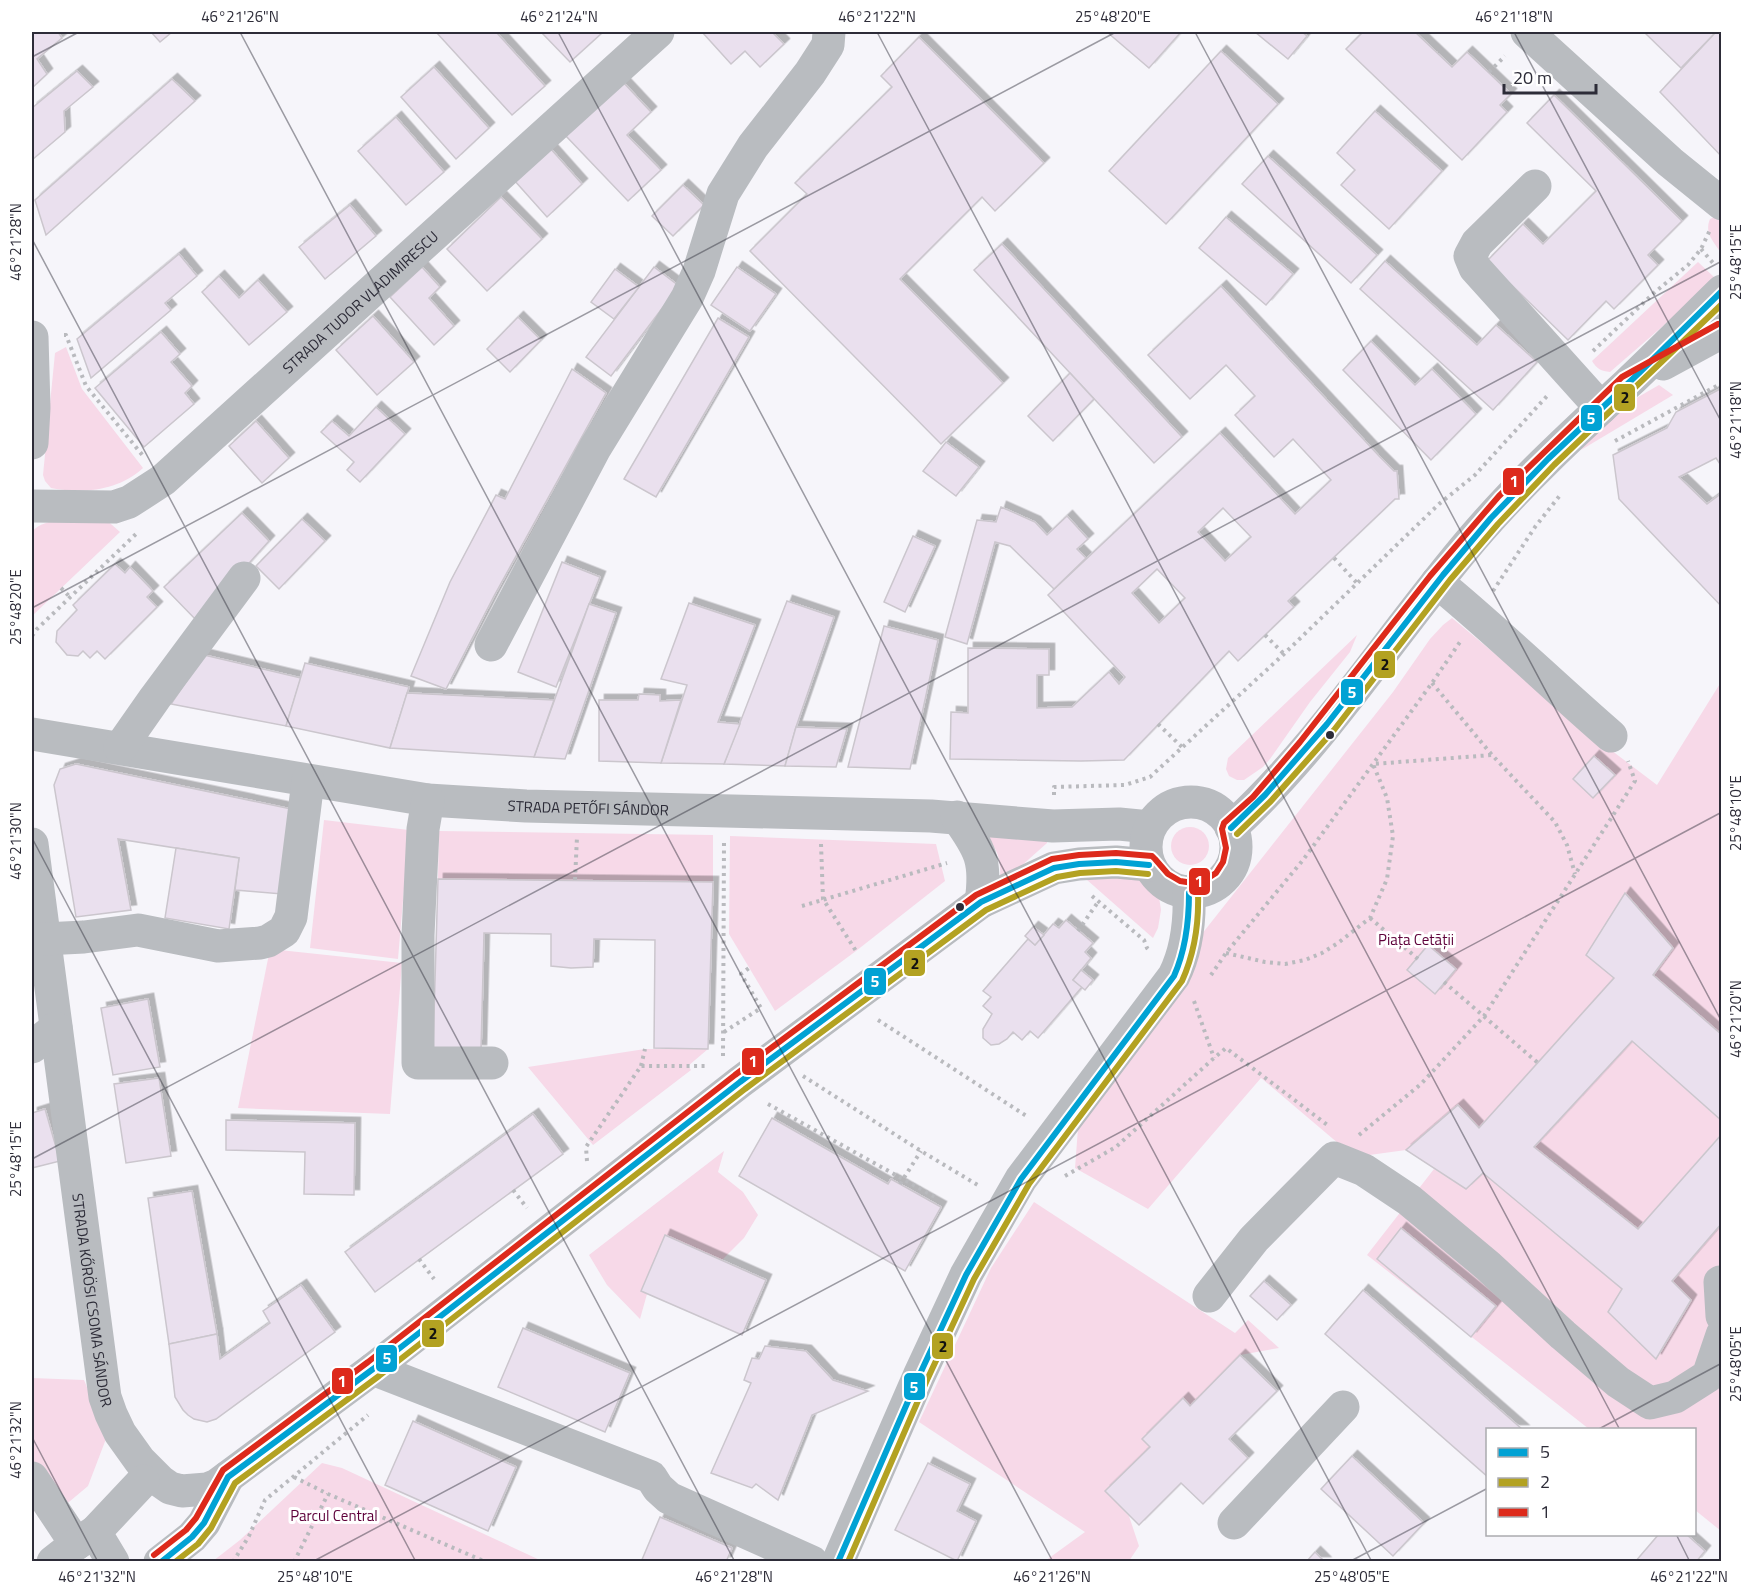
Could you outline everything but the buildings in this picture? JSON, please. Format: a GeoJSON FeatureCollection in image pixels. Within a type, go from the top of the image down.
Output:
{"type":"FeatureCollection","features":[{"type":"Feature","properties":{"kind":"street","name":"STRADA TUDOR VLADIMIRESCU"},"geometry":{"type":"LineString","coordinates":[[32,506],[114,507],[129,502],[163,480],[658,32]]}},
{"type":"Feature","properties":{"kind":"street"},"geometry":{"type":"LineString","coordinates":[[491,645],[595,448],[687,298],[699,271],[723,194],[753,146],[810,73],[828,45],[829,32]]}},
{"type":"Feature","properties":{"kind":"street"},"geometry":{"type":"LineString","coordinates":[[1527,32],[1670,162],[1722,204]]}},
{"type":"Feature","properties":{"kind":"street"},"geometry":{"type":"LineString","coordinates":[[1535,186],[1477,243],[1470,256],[1475,268],[1600,408]]}},
{"type":"Feature","properties":{"kind":"street"},"geometry":{"type":"LineString","coordinates":[[1231,828],[1259,803],[1307,748],[1437,582],[1506,502],[1722,291]]}},
{"type":"Feature","properties":{"kind":"street"},"geometry":{"type":"LineString","coordinates":[[1628,384],[1722,332]]}},
{"type":"Feature","properties":{"kind":"street"},"geometry":{"type":"LineString","coordinates":[[32,338],[34,408],[32,443]]}},
{"type":"Feature","properties":{"kind":"street"},"geometry":{"type":"LineString","coordinates":[[120,748],[244,578]]}},
{"type":"Feature","properties":{"kind":"street"},"geometry":{"type":"LineString","coordinates":[[1437,582],[1478,615],[1611,736]]}},
{"type":"Feature","properties":{"kind":"street","name":"STRADA PETŐFI SÁNDOR"},"geometry":{"type":"LineString","coordinates":[[32,734],[428,800],[526,806],[957,817],[1053,826],[1119,824],[1150,827]]}},
{"type":"Feature","properties":{"kind":"street"},"geometry":{"type":"LineString","coordinates":[[44,939],[84,937],[138,930],[218,946],[260,943],[275,937],[284,931],[291,917],[308,781]]}},
{"type":"Feature","properties":{"kind":"street"},"geometry":{"type":"LineString","coordinates":[[428,800],[423,829],[418,935],[418,1063],[492,1063]]}},
{"type":"Feature","properties":{"kind":"street"},"geometry":{"type":"LineString","coordinates":[[1198,802],[1211,807],[1223,816],[1231,828],[1236,843],[1232,865],[1224,878],[1212,887],[1189,892],[1175,890],[1162,882],[1149,865],[1146,846],[1150,827],[1164,811],[1177,804],[1198,802]]}},
{"type":"Feature","properties":{"kind":"street"},"geometry":{"type":"LineString","coordinates":[[957,817],[977,846],[982,861],[984,881],[981,902]]}},
{"type":"Feature","properties":{"kind":"street","name":"STRADA KŐRÖSI CSOMA SÁNDOR"},"geometry":{"type":"LineString","coordinates":[[32,844],[44,939],[44,1038],[104,1386],[111,1414],[120,1433],[140,1461],[150,1473],[170,1488],[182,1491],[207,1489],[228,1477]]}},
{"type":"Feature","properties":{"kind":"street"},"geometry":{"type":"LineString","coordinates":[[160,1562],[192,1537],[204,1523],[228,1477],[373,1369],[731,1089],[981,902],[1054,868],[1116,862],[1149,865]]}},
{"type":"Feature","properties":{"kind":"street"},"geometry":{"type":"LineString","coordinates":[[837,1562],[919,1376],[962,1285],[1007,1202],[1021,1179],[1055,1134],[1184,988],[1181,962],[1190,913],[1189,892]]}},
{"type":"Feature","properties":{"kind":"street"},"geometry":{"type":"LineString","coordinates":[[1209,1296],[1254,1239],[1334,1158],[1364,1170],[1409,1200],[1488,1266],[1581,1351],[1618,1382],[1650,1403],[1675,1397],[1708,1376],[1722,1335]]}},
{"type":"Feature","properties":{"kind":"street"},"geometry":{"type":"LineString","coordinates":[[1720,1282],[1722,1317]]}},
{"type":"Feature","properties":{"kind":"street"},"geometry":{"type":"LineString","coordinates":[[373,1369],[651,1477],[658,1488],[669,1498],[812,1562]]}},
{"type":"Feature","properties":{"kind":"street"},"geometry":{"type":"LineString","coordinates":[[1234,1523],[1343,1407]]}},
{"type":"Feature","properties":{"kind":"street"},"geometry":{"type":"LineString","coordinates":[[32,1478],[75,1546],[113,1562]]}},
{"type":"Feature","properties":{"kind":"street"},"geometry":{"type":"LineString","coordinates":[[75,1546],[143,1481]]}},
{"type":"Feature","properties":{"kind":"path"},"geometry":{"type":"LineString","coordinates":[[32,338],[66,335],[86,386],[163,480]]}},
{"type":"Feature","properties":{"kind":"path"},"geometry":{"type":"LineString","coordinates":[[1614,442],[1722,383]]}},
{"type":"Feature","properties":{"kind":"path"},"geometry":{"type":"LineString","coordinates":[[1053,826],[1054,787],[1125,785],[1150,777],[1284,654],[1439,504],[1475,475]]}},
{"type":"Feature","properties":{"kind":"path"},"geometry":{"type":"LineString","coordinates":[[1209,978],[1226,953],[1303,860],[1432,683],[1535,527],[1564,490]]}},
{"type":"Feature","properties":{"kind":"path"},"geometry":{"type":"LineString","coordinates":[[32,636],[70,597],[145,528]]}},
{"type":"Feature","properties":{"kind":"path"},"geometry":{"type":"LineString","coordinates":[[1334,558],[1357,584]]}},
{"type":"Feature","properties":{"kind":"path"},"geometry":{"type":"LineString","coordinates":[[61,588],[70,597]]}},
{"type":"Feature","properties":{"kind":"path"},"geometry":{"type":"LineString","coordinates":[[1266,634],[1284,654]]}},
{"type":"Feature","properties":{"kind":"path"},"geometry":{"type":"LineString","coordinates":[[1432,683],[1492,755],[1555,822],[1567,845],[1575,874]]}},
{"type":"Feature","properties":{"kind":"path"},"geometry":{"type":"LineString","coordinates":[[1158,724],[1183,748]]}},
{"type":"Feature","properties":{"kind":"path"},"geometry":{"type":"LineString","coordinates":[[1373,764],[1492,755]]}},
{"type":"Feature","properties":{"kind":"path"},"geometry":{"type":"LineString","coordinates":[[1226,953],[1285,964],[1305,960],[1338,943],[1370,918],[1387,879],[1393,836],[1387,798],[1373,764]]}},
{"type":"Feature","properties":{"kind":"path"},"geometry":{"type":"LineString","coordinates":[[1350,1142],[1421,1084],[1484,1016],[1635,781]]}},
{"type":"Feature","properties":{"kind":"path"},"geometry":{"type":"LineString","coordinates":[[722,1058],[724,810]]}},
{"type":"Feature","properties":{"kind":"path"},"geometry":{"type":"LineString","coordinates":[[820,813],[823,899],[856,951]]}},
{"type":"Feature","properties":{"kind":"path"},"geometry":{"type":"LineString","coordinates":[[575,880],[577,833]]}},
{"type":"Feature","properties":{"kind":"path"},"geometry":{"type":"LineString","coordinates":[[802,906],[947,863]]}},
{"type":"Feature","properties":{"kind":"path"},"geometry":{"type":"LineString","coordinates":[[1054,868],[1078,884],[1144,940],[1147,948],[1167,966],[1184,988],[1214,1058]]}},
{"type":"Feature","properties":{"kind":"path"},"geometry":{"type":"LineString","coordinates":[[1078,931],[1098,902]]}},
{"type":"Feature","properties":{"kind":"path"},"geometry":{"type":"LineString","coordinates":[[1370,918],[1418,959]]}},
{"type":"Feature","properties":{"kind":"path"},"geometry":{"type":"LineString","coordinates":[[724,1032],[761,1008],[741,974],[749,968]]}},
{"type":"Feature","properties":{"kind":"path"},"geometry":{"type":"LineString","coordinates":[[1444,982],[1538,1063]]}},
{"type":"Feature","properties":{"kind":"path"},"geometry":{"type":"LineString","coordinates":[[878,1020],[1055,1134]]}},
{"type":"Feature","properties":{"kind":"path"},"geometry":{"type":"LineString","coordinates":[[587,1161],[586,1147],[642,1066],[645,1048]]}},
{"type":"Feature","properties":{"kind":"path"},"geometry":{"type":"LineString","coordinates":[[1062,1178],[1116,1147],[1226,1048],[1331,1128]]}},
{"type":"Feature","properties":{"kind":"path"},"geometry":{"type":"LineString","coordinates":[[642,1066],[711,1066],[702,1073]]}},
{"type":"Feature","properties":{"kind":"path"},"geometry":{"type":"LineString","coordinates":[[794,1083],[803,1076],[921,1151],[1007,1202]]}},
{"type":"Feature","properties":{"kind":"path"},"geometry":{"type":"LineString","coordinates":[[761,1109],[777,1097]]}},
{"type":"Feature","properties":{"kind":"path"},"geometry":{"type":"LineString","coordinates":[[768,1104],[937,1198]]}},
{"type":"Feature","properties":{"kind":"path"},"geometry":{"type":"LineString","coordinates":[[900,1184],[921,1151]]}},
{"type":"Feature","properties":{"kind":"path"},"geometry":{"type":"LineString","coordinates":[[579,1168],[596,1155]]}},
{"type":"Feature","properties":{"kind":"path"},"geometry":{"type":"LineString","coordinates":[[513,1190],[526,1208],[535,1201]]}},
{"type":"Feature","properties":{"kind":"path"},"geometry":{"type":"LineString","coordinates":[[419,1259],[434,1279],[425,1286]]}},
{"type":"Feature","properties":{"kind":"path"},"geometry":{"type":"LineString","coordinates":[[233,1562],[249,1536],[265,1500],[407,1383]]}},
{"type":"Feature","properties":{"kind":"path"},"geometry":{"type":"LineString","coordinates":[[294,1477],[486,1562]]}},
{"type":"Feature","properties":{"kind":"path"},"geometry":{"type":"LineString","coordinates":[[294,1562],[328,1494]]}},
{"type":"Feature","properties":{"kind":"green space"},"geometry":{"type":"Polygon","coordinates":[[[1721,215],[1721,253],[1711,237],[1708,224],[1710,219],[1721,215]]]}},
{"type":"Feature","properties":{"kind":"green space"},"geometry":{"type":"Polygon","coordinates":[[[1698,262],[1715,278],[1610,372],[1596,366],[1592,361],[1698,262]]]}},
{"type":"Feature","properties":{"kind":"green space"},"geometry":{"type":"Polygon","coordinates":[[[66,347],[82,389],[143,468],[123,482],[100,489],[75,491],[51,488],[45,481],[43,475],[55,353],[66,347]]]}},
{"type":"Feature","properties":{"kind":"green space"},"geometry":{"type":"Polygon","coordinates":[[[1659,385],[1673,395],[1581,450],[1605,421],[1626,404],[1659,385]]]}},
{"type":"Feature","properties":{"kind":"green space"},"geometry":{"type":"Polygon","coordinates":[[[103,517],[120,532],[32,616],[32,532],[45,523],[54,521],[103,517]]]}},
{"type":"Feature","properties":{"kind":"green space","name":"Piața Cetății"},"geometry":{"type":"Polygon","coordinates":[[[1452,618],[1607,747],[1657,785],[1721,682],[1721,1035],[1653,975],[1673,947],[1625,893],[1587,954],[1614,978],[1479,1128],[1457,1105],[1406,1150],[1362,1156],[1339,1144],[1261,1078],[1148,1209],[1075,1168],[1079,1115],[1190,949],[1393,692],[1430,639],[1452,618]]]}},
{"type":"Feature","properties":{"kind":"green space"},"geometry":{"type":"Polygon","coordinates":[[[1357,635],[1350,652],[1263,767],[1244,780],[1237,780],[1229,776],[1226,769],[1228,758],[1357,635]]]}},
{"type":"Feature","properties":{"kind":"green space"},"geometry":{"type":"Polygon","coordinates":[[[324,820],[409,830],[398,959],[310,948],[324,820]]]}},
{"type":"Feature","properties":{"kind":"green space"},"geometry":{"type":"Polygon","coordinates":[[[1190,827],[1204,832],[1209,846],[1204,860],[1190,865],[1176,860],[1171,846],[1176,832],[1190,827]]]}},
{"type":"Feature","properties":{"kind":"green space"},"geometry":{"type":"Polygon","coordinates":[[[439,831],[713,835],[713,882],[438,879],[439,831]]]}},
{"type":"Feature","properties":{"kind":"green space"},"geometry":{"type":"Polygon","coordinates":[[[989,835],[1047,840],[1047,843],[1019,868],[1000,876],[998,856],[988,839],[989,835]]]}},
{"type":"Feature","properties":{"kind":"green space"},"geometry":{"type":"Polygon","coordinates":[[[730,836],[936,844],[945,881],[775,1011],[729,934],[730,836]]]}},
{"type":"Feature","properties":{"kind":"green space"},"geometry":{"type":"Polygon","coordinates":[[[1078,872],[1138,877],[1154,889],[1159,897],[1161,910],[1158,928],[1153,938],[1078,872]]]}},
{"type":"Feature","properties":{"kind":"green space"},"geometry":{"type":"Polygon","coordinates":[[[270,949],[402,963],[390,1114],[238,1108],[270,949]]]}},
{"type":"Feature","properties":{"kind":"green space"},"geometry":{"type":"Polygon","coordinates":[[[1632,1041],[1721,1121],[1721,1134],[1638,1229],[1534,1147],[1632,1041]]]}},
{"type":"Feature","properties":{"kind":"green space"},"geometry":{"type":"Polygon","coordinates":[[[645,1049],[708,1049],[688,1066],[691,1070],[593,1145],[528,1067],[645,1049]]]}},
{"type":"Feature","properties":{"kind":"green space"},"geometry":{"type":"Polygon","coordinates":[[[724,1151],[718,1172],[743,1192],[758,1215],[744,1238],[721,1261],[665,1236],[641,1291],[647,1294],[640,1319],[607,1285],[589,1255],[724,1151]]]}},
{"type":"Feature","properties":{"kind":"green space"},"geometry":{"type":"Polygon","coordinates":[[[1434,1169],[1466,1189],[1483,1173],[1622,1289],[1608,1312],[1656,1359],[1691,1300],[1672,1281],[1721,1223],[1721,1531],[1696,1511],[1696,1428],[1588,1428],[1367,1255],[1434,1169]]]}},
{"type":"Feature","properties":{"kind":"green space"},"geometry":{"type":"Polygon","coordinates":[[[1034,1202],[1235,1333],[1248,1320],[1279,1348],[1240,1355],[1190,1406],[1183,1398],[1142,1439],[1150,1447],[1106,1491],[1129,1516],[1139,1546],[1129,1561],[1045,1561],[1085,1532],[919,1422],[991,1268],[1034,1202]]]}},
{"type":"Feature","properties":{"kind":"green space"},"geometry":{"type":"Polygon","coordinates":[[[32,1378],[84,1380],[96,1409],[109,1431],[88,1486],[57,1512],[32,1473],[32,1378]]]}},
{"type":"Feature","properties":{"kind":"green space","name":"Parcul Central"},"geometry":{"type":"Polygon","coordinates":[[[322,1463],[342,1468],[542,1561],[213,1561],[240,1540],[322,1463]]]}},
{"type":"Feature","properties":{"kind":"transit line","name":"5"},"geometry":{"type":"LineString","coordinates":[[1231,828],[1265,795],[1327,724],[1443,575],[1491,518],[1548,459],[1722,291]]}},
{"type":"Feature","properties":{"kind":"transit line","name":"2"},"geometry":{"type":"LineString","coordinates":[[1237,834],[1271,801],[1334,730],[1450,580],[1498,524],[1554,465],[1722,304]]}},
{"type":"Feature","properties":{"kind":"transit line","name":"1"},"geometry":{"type":"LineString","coordinates":[[154,1555],[186,1530],[196,1518],[223,1470],[368,1362],[735,1075],[976,895],[1052,859],[1079,855],[1116,853],[1152,856],[1168,874],[1180,881],[1193,883],[1205,880],[1216,873],[1223,862],[1226,848],[1222,829],[1224,823],[1253,797],[1300,742],[1430,576],[1499,496],[1622,377],[1718,324]]}},
{"type":"Feature","properties":{"kind":"transit line","name":"5"},"geometry":{"type":"LineString","coordinates":[[161,1562],[192,1537],[204,1523],[228,1477],[373,1369],[740,1082],[981,902],[1054,868],[1116,862],[1149,865]]}},
{"type":"Feature","properties":{"kind":"transit line","name":"2"},"geometry":{"type":"LineString","coordinates":[[175,1562],[198,1544],[211,1528],[235,1483],[379,1376],[745,1089],[986,910],[1057,877],[1116,871],[1148,874]]}},
{"type":"Feature","properties":{"kind":"transit line","name":"5"},"geometry":{"type":"LineString","coordinates":[[838,1562],[919,1376],[966,1275],[990,1233],[1021,1179],[1174,976],[1186,935],[1189,893]]}},
{"type":"Feature","properties":{"kind":"transit line","name":"2"},"geometry":{"type":"LineString","coordinates":[[848,1562],[927,1380],[974,1279],[1029,1184],[1182,981],[1195,938],[1198,893]]}}]}
